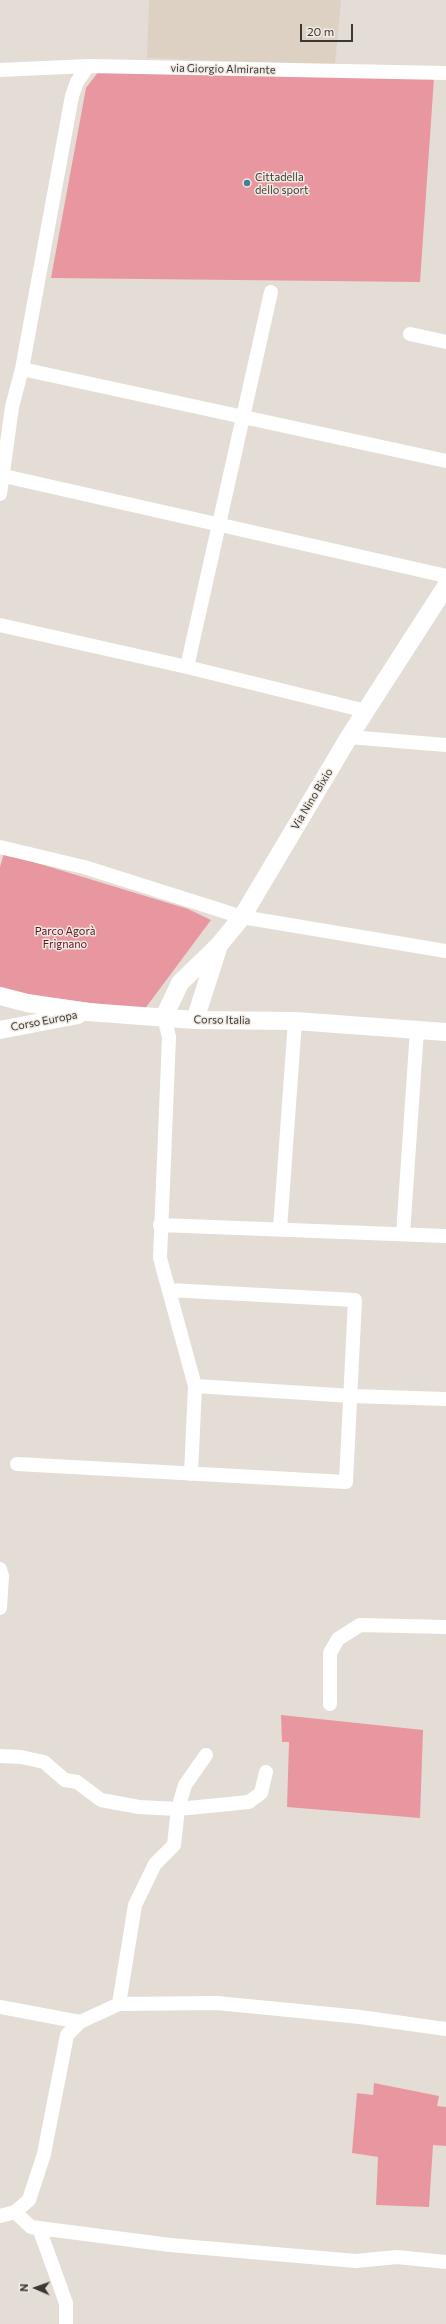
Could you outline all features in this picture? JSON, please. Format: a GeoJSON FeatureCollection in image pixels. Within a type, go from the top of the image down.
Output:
{"type":"FeatureCollection","features":[{"type":"Feature","properties":{"kind":"street","name":"via Giorgio Almirante"},"geometry":{"type":"LineString","coordinates":[[0,70],[88,66],[446,73]]}},
{"type":"Feature","properties":{"kind":"street"},"geometry":{"type":"LineString","coordinates":[[0,494],[4,476],[12,407],[22,369],[72,96],[77,82],[88,66]]}},
{"type":"Feature","properties":{"kind":"street"},"geometry":{"type":"LineString","coordinates":[[187,667],[271,292]]}},
{"type":"Feature","properties":{"kind":"street"},"geometry":{"type":"LineString","coordinates":[[410,334],[446,342]]}},
{"type":"Feature","properties":{"kind":"street"},"geometry":{"type":"LineString","coordinates":[[22,369],[243,415],[446,461]]}},
{"type":"Feature","properties":{"kind":"street"},"geometry":{"type":"LineString","coordinates":[[4,476],[446,576]]}},
{"type":"Feature","properties":{"kind":"street","name":"Via Nino Bixio"},"geometry":{"type":"LineString","coordinates":[[195,1020],[219,945],[242,917],[349,737],[446,586]]}},
{"type":"Feature","properties":{"kind":"street"},"geometry":{"type":"LineString","coordinates":[[0,625],[187,667],[366,711]]}},
{"type":"Feature","properties":{"kind":"street"},"geometry":{"type":"LineString","coordinates":[[349,737],[446,745]]}},
{"type":"Feature","properties":{"kind":"street"},"geometry":{"type":"LineString","coordinates":[[0,847],[84,867],[242,917],[446,951]]}},
{"type":"Feature","properties":{"kind":"street"},"geometry":{"type":"LineString","coordinates":[[191,1474],[195,1386],[160,1258],[160,1225],[169,1037],[164,1017],[180,983],[219,945]]}},
{"type":"Feature","properties":{"kind":"street","name":"Corso Italia"},"geometry":{"type":"LineString","coordinates":[[0,996],[27,1003],[88,1012],[195,1020],[295,1021],[446,1032]]}},
{"type":"Feature","properties":{"kind":"street","name":"Corso Europa"},"geometry":{"type":"LineString","coordinates":[[0,1030],[88,1012]]}},
{"type":"Feature","properties":{"kind":"street"},"geometry":{"type":"LineString","coordinates":[[280,1229],[295,1021]]}},
{"type":"Feature","properties":{"kind":"street"},"geometry":{"type":"LineString","coordinates":[[403,1234],[417,1030]]}},
{"type":"Feature","properties":{"kind":"street"},"geometry":{"type":"LineString","coordinates":[[160,1225],[446,1236]]}},
{"type":"Feature","properties":{"kind":"street"},"geometry":{"type":"LineString","coordinates":[[17,1464],[346,1482],[352,1396],[356,1300],[169,1290]]}},
{"type":"Feature","properties":{"kind":"street"},"geometry":{"type":"LineString","coordinates":[[195,1386],[352,1396],[446,1399]]}},
{"type":"Feature","properties":{"kind":"street"},"geometry":{"type":"LineString","coordinates":[[0,1569],[2,1576],[0,1608]]}},
{"type":"Feature","properties":{"kind":"street"},"geometry":{"type":"LineString","coordinates":[[330,1704],[330,1653],[338,1638],[360,1625],[446,1627]]}},
{"type":"Feature","properties":{"kind":"street"},"geometry":{"type":"LineString","coordinates":[[119,2004],[135,1905],[155,1864],[174,1845],[178,1809],[185,1785],[206,1755]]}},
{"type":"Feature","properties":{"kind":"street"},"geometry":{"type":"LineString","coordinates":[[0,1756],[21,1757],[44,1762],[65,1780],[76,1782],[101,1800],[139,1807],[178,1809],[249,1802],[261,1794],[266,1772]]}},
{"type":"Feature","properties":{"kind":"street"},"geometry":{"type":"LineString","coordinates":[[0,2216],[15,2212],[30,2200],[44,2154],[67,2035],[80,2022],[119,2004],[217,2003],[360,2017],[446,2029]]}},
{"type":"Feature","properties":{"kind":"street"},"geometry":{"type":"LineString","coordinates":[[0,2007],[80,2022]]}},
{"type":"Feature","properties":{"kind":"street"},"geometry":{"type":"LineString","coordinates":[[15,2212],[31,2227],[170,2245],[356,2261],[397,2257],[446,2262]]}},
{"type":"Feature","properties":{"kind":"street"},"geometry":{"type":"LineString","coordinates":[[39,2228],[66,2303],[66,2324]]}},
{"type":"Feature","properties":{"kind":"shaded area"},"geometry":{"type":"Polygon","coordinates":[[[149,0],[341,0],[335,65],[147,58],[149,0]]]}},
{"type":"Feature","properties":{"kind":"green space","name":"Cittadella dello sport"},"geometry":{"type":"Polygon","coordinates":[[[99,71],[434,78],[420,282],[51,278],[86,88],[99,71]]]}},
{"type":"Feature","properties":{"kind":"green space","name":"Parco Agorà Frignano"},"geometry":{"type":"Polygon","coordinates":[[[4,853],[188,909],[211,920],[144,1010],[0,991],[0,867],[4,853]]]}},
{"type":"Feature","properties":{"kind":"green space"},"geometry":{"type":"Polygon","coordinates":[[[281,1715],[423,1730],[420,1818],[287,1807],[289,1742],[282,1742],[281,1715]]]}},
{"type":"Feature","properties":{"kind":"green space"},"geometry":{"type":"Polygon","coordinates":[[[374,2083],[439,2096],[437,2106],[446,2107],[446,2146],[433,2145],[429,2207],[376,2205],[378,2157],[352,2153],[357,2093],[373,2095],[374,2083]]]}},
{"type":"Feature","properties":{"kind":"place","name":"Cittadella dello sport"},"geometry":{"type":"Point","coordinates":[247,183]}}]}
